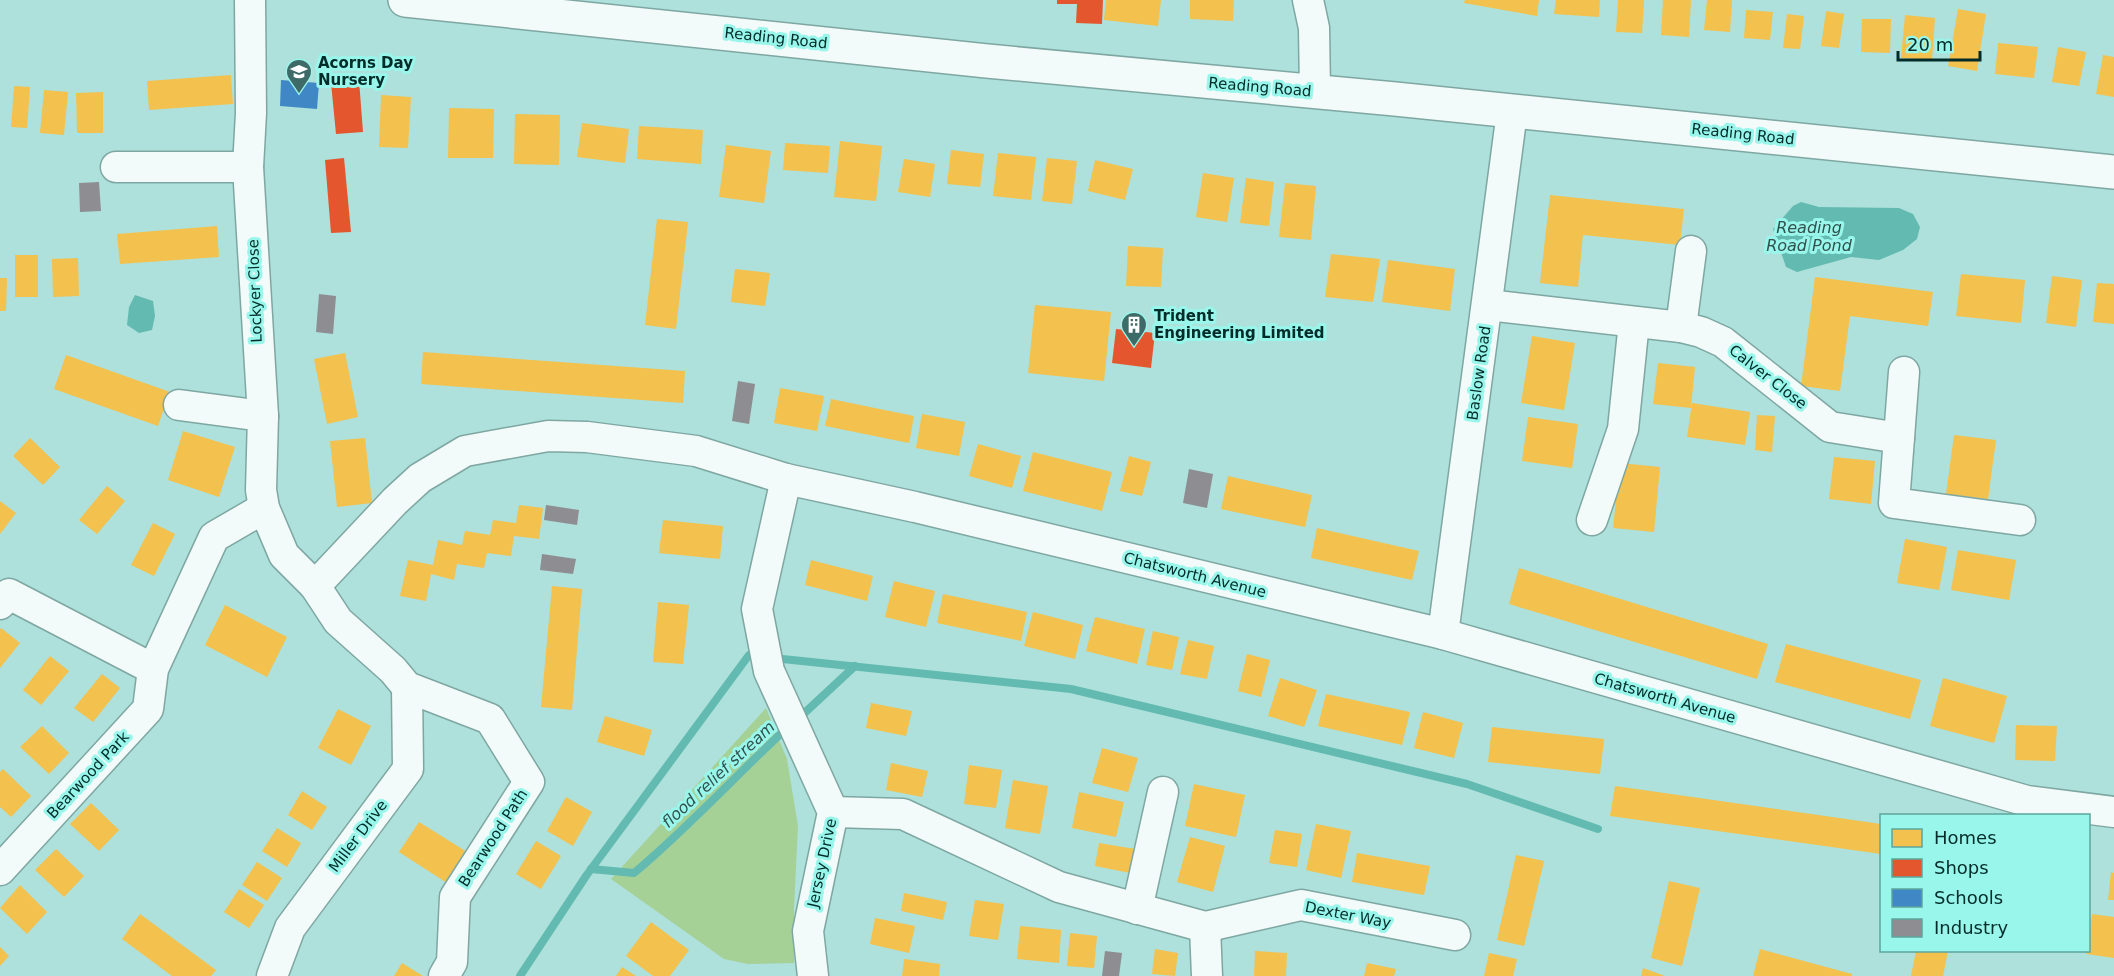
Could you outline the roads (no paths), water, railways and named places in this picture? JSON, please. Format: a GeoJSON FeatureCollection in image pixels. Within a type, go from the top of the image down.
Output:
{"type":"FeatureCollection","features":[{"type":"Feature","properties":{"kind":"main road","name":"Reading Road"},"geometry":{"type":"LineString","coordinates":[[405,0],[2114,172]]}},
{"type":"Feature","properties":{"kind":"street","name":"Lockyer Close"},"geometry":{"type":"LineString","coordinates":[[250,0],[252,44],[248,167],[263,416],[261,490],[264,508],[284,555],[315,586]]}},
{"type":"Feature","properties":{"kind":"street"},"geometry":{"type":"LineString","coordinates":[[1308,0],[1314,28],[1315,92]]}},
{"type":"Feature","properties":{"kind":"street","name":"Baslow Road"},"geometry":{"type":"LineString","coordinates":[[1443,634],[1512,112]]}},
{"type":"Feature","properties":{"kind":"street"},"geometry":{"type":"LineString","coordinates":[[116,167],[248,167]]}},
{"type":"Feature","properties":{"kind":"street"},"geometry":{"type":"LineString","coordinates":[[1681,327],[1691,251]]}},
{"type":"Feature","properties":{"kind":"street","name":"Calver Close"},"geometry":{"type":"LineString","coordinates":[[1488,305],[1681,327],[1701,332],[1732,348],[1830,427],[1899,438]]}},
{"type":"Feature","properties":{"kind":"street"},"geometry":{"type":"LineString","coordinates":[[1592,520],[1623,429],[1634,322]]}},
{"type":"Feature","properties":{"kind":"street"},"geometry":{"type":"LineString","coordinates":[[1904,372],[1894,503],[2020,520]]}},
{"type":"Feature","properties":{"kind":"street"},"geometry":{"type":"LineString","coordinates":[[179,405],[263,416]]}},
{"type":"Feature","properties":{"kind":"street","name":"Chatsworth Avenue"},"geometry":{"type":"LineString","coordinates":[[315,586],[412,486],[465,452],[548,435],[586,437],[696,450],[786,479],[915,507],[1443,634],[2027,801],[2114,812]]}},
{"type":"Feature","properties":{"kind":"street","name":"Jersey Drive"},"geometry":{"type":"LineString","coordinates":[[786,479],[757,609],[769,670],[833,812],[808,931],[813,976]]}},
{"type":"Feature","properties":{"kind":"street","name":"Bearwood Park"},"geometry":{"type":"LineString","coordinates":[[0,870],[148,709],[153,669],[214,537],[264,508]]}},
{"type":"Feature","properties":{"kind":"street","name":"Bearwood Path"},"geometry":{"type":"LineString","coordinates":[[315,586],[338,621],[393,670],[407,687],[490,719],[530,782],[455,897],[452,962],[444,976]]}},
{"type":"Feature","properties":{"kind":"street"},"geometry":{"type":"LineString","coordinates":[[0,603],[9,594],[153,669]]}},
{"type":"Feature","properties":{"kind":"street","name":"Miller Drive"},"geometry":{"type":"LineString","coordinates":[[272,976],[290,928],[408,769],[407,687]]}},
{"type":"Feature","properties":{"kind":"street"},"geometry":{"type":"LineString","coordinates":[[1137,909],[1163,792]]}},
{"type":"Feature","properties":{"kind":"street","name":"Dexter Way"},"geometry":{"type":"LineString","coordinates":[[833,812],[903,814],[1059,887],[1205,927],[1301,905],[1455,935]]}},
{"type":"Feature","properties":{"kind":"street"},"geometry":{"type":"LineString","coordinates":[[1205,927],[1206,976]]}},
{"type":"Feature","properties":{"kind":"water","name":"Reading Road Pond"},"geometry":{"type":"Polygon","coordinates":[[[1801,202],[1819,207],[1899,208],[1913,214],[1920,227],[1917,239],[1903,250],[1879,260],[1851,257],[1797,272],[1786,267],[1773,229],[1793,206],[1801,202]]]}},
{"type":"Feature","properties":{"kind":"water"},"geometry":{"type":"Polygon","coordinates":[[[135,295],[153,301],[155,316],[152,330],[139,333],[127,325],[129,307],[135,295]]]}},
{"type":"Feature","properties":{"kind":"waterway"},"geometry":{"type":"LineString","coordinates":[[520,976],[586,876],[749,655],[760,656]]}},
{"type":"Feature","properties":{"kind":"waterway"},"geometry":{"type":"LineString","coordinates":[[773,658],[1071,689],[1467,784],[1598,829]]}},
{"type":"Feature","properties":{"kind":"waterway","name":"flood relief stream"},"geometry":{"type":"LineString","coordinates":[[798,719],[855,666]]}},
{"type":"Feature","properties":{"kind":"waterway","name":"flood relief stream"},"geometry":{"type":"LineString","coordinates":[[591,869],[634,873],[674,838],[788,727]]}},
{"type":"Feature","properties":{"kind":"place","name":"Acorns Day Nursery"},"geometry":{"type":"Point","coordinates":[299,95]}},
{"type":"Feature","properties":{"kind":"place","name":"Trident Engineering Limited"},"geometry":{"type":"Point","coordinates":[1134,348]}}]}
